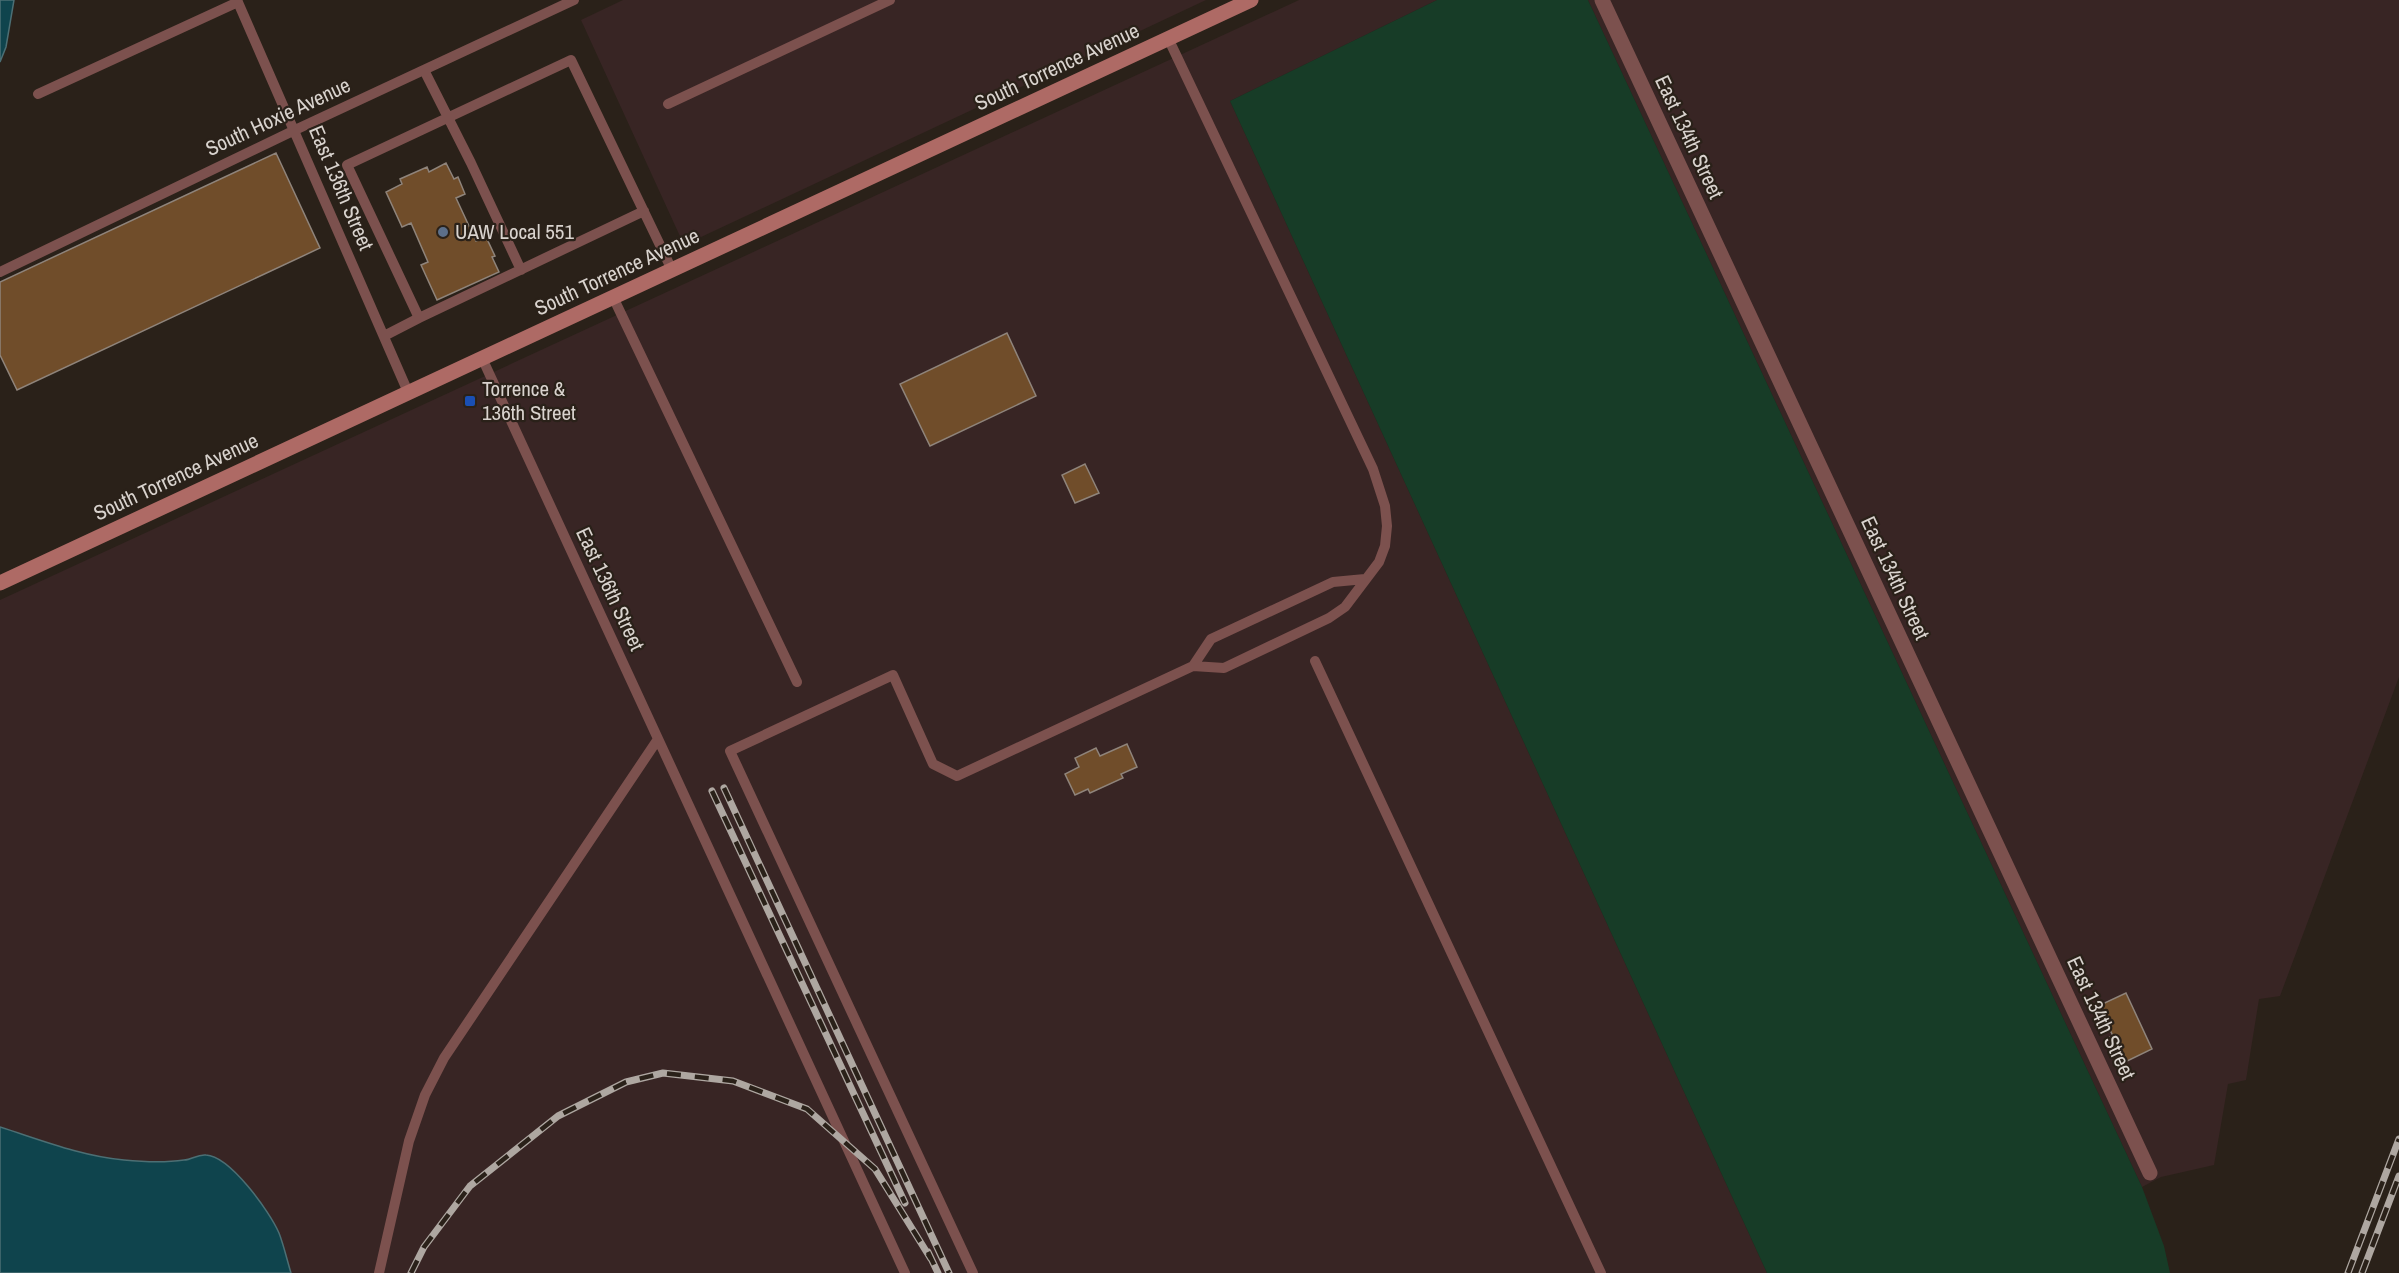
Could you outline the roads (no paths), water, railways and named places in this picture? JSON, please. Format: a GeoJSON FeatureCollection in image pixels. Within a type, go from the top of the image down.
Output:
{"type":"FeatureCollection","features":[{"type":"Feature","properties":{"kind":"main road","name":"South Torrence Avenue"},"geometry":{"type":"LineString","coordinates":[[0,583],[1251,0]]}},
{"type":"Feature","properties":{"kind":"street","name":"East 134th Street"},"geometry":{"type":"LineString","coordinates":[[1602,0],[2150,1173]]}},
{"type":"Feature","properties":{"kind":"lane","name":"South Hoxie Avenue"},"geometry":{"type":"LineString","coordinates":[[0,272],[295,130],[574,0]]}},
{"type":"Feature","properties":{"kind":"lane"},"geometry":{"type":"LineString","coordinates":[[668,104],[890,0]]}},
{"type":"Feature","properties":{"kind":"lane"},"geometry":{"type":"LineString","coordinates":[[38,94],[238,1]]}},
{"type":"Feature","properties":{"kind":"lane","name":"East 136th Street"},"geometry":{"type":"LineString","coordinates":[[238,1],[408,392]]}},
{"type":"Feature","properties":{"kind":"lane"},"geometry":{"type":"LineString","coordinates":[[973,1273],[730,751],[892,675],[933,764],[957,776],[1193,666],[1224,668],[1329,618],[1345,607],[1379,562],[1385,546],[1387,526],[1380,488],[1168,38]]}},
{"type":"Feature","properties":{"kind":"lane"},"geometry":{"type":"LineString","coordinates":[[419,318],[347,165],[572,60],[672,270]]}},
{"type":"Feature","properties":{"kind":"lane"},"geometry":{"type":"LineString","coordinates":[[424,70],[521,270]]}},
{"type":"Feature","properties":{"kind":"lane"},"geometry":{"type":"LineString","coordinates":[[384,336],[644,211]]}},
{"type":"Feature","properties":{"kind":"lane"},"geometry":{"type":"LineString","coordinates":[[613,297],[798,682]]}},
{"type":"Feature","properties":{"kind":"lane","name":"East 136th Street"},"geometry":{"type":"LineString","coordinates":[[482,358],[905,1273]]}},
{"type":"Feature","properties":{"kind":"lane"},"geometry":{"type":"LineString","coordinates":[[1193,666],[1211,639],[1333,582],[1365,579]]}},
{"type":"Feature","properties":{"kind":"lane"},"geometry":{"type":"LineString","coordinates":[[1315,661],[1601,1273]]}},
{"type":"Feature","properties":{"kind":"lane"},"geometry":{"type":"LineString","coordinates":[[379,1273],[409,1141],[434,1076],[658,739]]}},
{"type":"Feature","properties":{"kind":"water"},"geometry":{"type":"Polygon","coordinates":[[[0,0],[14,0],[6,47],[0,62],[0,0]]]}},
{"type":"Feature","properties":{"kind":"water"},"geometry":{"type":"Polygon","coordinates":[[[0,1127],[61,1147],[108,1158],[169,1162],[203,1155],[216,1158],[248,1186],[267,1212],[279,1233],[291,1273],[0,1273],[0,1127]]]}},
{"type":"Feature","properties":{"kind":"railway"},"geometry":{"type":"LineString","coordinates":[[724,788],[949,1273]]}},
{"type":"Feature","properties":{"kind":"railway"},"geometry":{"type":"LineString","coordinates":[[712,791],[905,1203]]}},
{"type":"Feature","properties":{"kind":"railway"},"geometry":{"type":"LineString","coordinates":[[411,1273],[424,1247],[470,1186],[558,1116],[626,1082],[663,1073],[733,1081],[807,1109],[875,1169],[931,1259]]}},
{"type":"Feature","properties":{"kind":"railway"},"geometry":{"type":"LineString","coordinates":[[2348,1273],[2399,1139]]}},
{"type":"Feature","properties":{"kind":"railway"},"geometry":{"type":"LineString","coordinates":[[2362,1273],[2399,1176]]}},
{"type":"Feature","properties":{"kind":"railway"},"geometry":{"type":"LineString","coordinates":[[928,1252],[938,1273]]}},
{"type":"Feature","properties":{"kind":"place","name":"UAW Local 551"},"geometry":{"type":"Point","coordinates":[443,232]}},
{"type":"Feature","properties":{"kind":"place","name":"Torrence & 136th Street"},"geometry":{"type":"Point","coordinates":[470,401]}}]}
